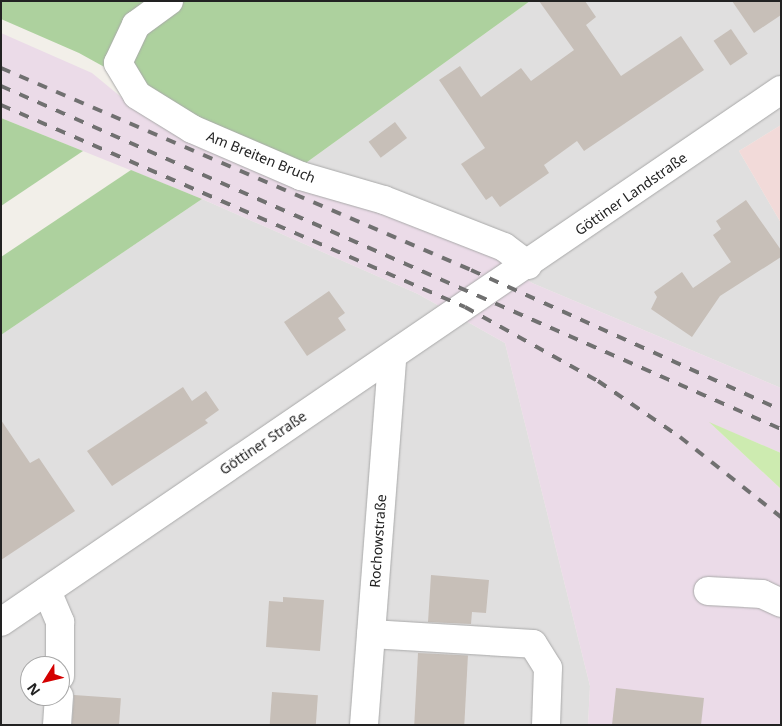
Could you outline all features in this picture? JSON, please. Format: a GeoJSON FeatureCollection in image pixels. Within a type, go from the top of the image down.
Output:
{"type":"FeatureCollection","features":[{"type":"Feature","properties":{"kind":"street","name":"Am Breiten Bruch"},"geometry":{"type":"LineString","coordinates":[[170,1],[136,25],[118,62],[137,95],[192,129],[292,172],[384,200],[504,247],[528,265]]}},
{"type":"Feature","properties":{"kind":"street","name":"Göttiner Landstraße"},"geometry":{"type":"LineString","coordinates":[[481,296],[781,90]]}},
{"type":"Feature","properties":{"kind":"street","name":"Göttiner Straße"},"geometry":{"type":"LineString","coordinates":[[1,622],[481,296]]}},
{"type":"Feature","properties":{"kind":"street","name":"Rochowstraße"},"geometry":{"type":"LineString","coordinates":[[364,725],[392,357]]}},
{"type":"Feature","properties":{"kind":"street"},"geometry":{"type":"LineString","coordinates":[[47,591],[60,622],[60,656]]}},
{"type":"Feature","properties":{"kind":"street"},"geometry":{"type":"LineString","coordinates":[[708,591],[762,594],[781,603]]}},
{"type":"Feature","properties":{"kind":"street"},"geometry":{"type":"LineString","coordinates":[[371,634],[533,644],[548,668],[546,725]]}},
{"type":"Feature","properties":{"kind":"street"},"geometry":{"type":"LineString","coordinates":[[57,725],[58,706]]}},
{"type":"Feature","properties":{"kind":"shaded area"},"geometry":{"type":"Polygon","coordinates":[[[530,1],[781,1],[781,125],[739,151],[781,223],[781,388],[532,283],[487,253],[303,165],[530,1]]]}},
{"type":"Feature","properties":{"kind":"shaded area"},"geometry":{"type":"Polygon","coordinates":[[[1,33],[92,73],[132,106],[487,253],[532,283],[781,388],[781,453],[710,423],[781,489],[781,725],[588,725],[590,686],[505,343],[418,294],[202,199],[1,118],[1,33]]]}},
{"type":"Feature","properties":{"kind":"shaded area"},"geometry":{"type":"Polygon","coordinates":[[[781,125],[781,223],[739,151],[781,125]]]}},
{"type":"Feature","properties":{"kind":"shaded area"},"geometry":{"type":"Polygon","coordinates":[[[202,199],[418,294],[505,343],[590,686],[588,725],[1,725],[1,335],[202,199]]]}},
{"type":"Feature","properties":{"kind":"green space"},"geometry":{"type":"Polygon","coordinates":[[[1,1],[530,1],[303,165],[195,117],[79,53],[1,19],[1,1]]]}},
{"type":"Feature","properties":{"kind":"green space"},"geometry":{"type":"Polygon","coordinates":[[[1,118],[83,151],[1,206],[1,118]]]}},
{"type":"Feature","properties":{"kind":"green space"},"geometry":{"type":"Polygon","coordinates":[[[131,170],[202,199],[1,335],[1,257],[131,170]]]}},
{"type":"Feature","properties":{"kind":"green space"},"geometry":{"type":"Polygon","coordinates":[[[709,422],[781,453],[781,489],[709,422]]]}},
{"type":"Feature","properties":{"kind":"building"},"geometry":{"type":"Polygon","coordinates":[[[539,1],[585,1],[596,17],[586,25],[621,76],[681,36],[704,70],[584,151],[577,141],[544,165],[549,173],[500,207],[492,196],[486,200],[461,164],[485,148],[439,80],[460,66],[481,97],[521,68],[531,81],[574,50],[539,1]]]}},
{"type":"Feature","properties":{"kind":"building"},"geometry":{"type":"Polygon","coordinates":[[[732,1],[781,1],[781,15],[754,33],[732,1]]]}},
{"type":"Feature","properties":{"kind":"building"},"geometry":{"type":"Polygon","coordinates":[[[731,29],[748,54],[730,66],[714,41],[731,29]]]}},
{"type":"Feature","properties":{"kind":"building"},"geometry":{"type":"Polygon","coordinates":[[[395,122],[407,138],[381,158],[369,142],[395,122]]]}},
{"type":"Feature","properties":{"kind":"building"},"geometry":{"type":"Polygon","coordinates":[[[746,200],[781,250],[781,257],[720,296],[692,337],[651,309],[657,297],[654,292],[682,272],[693,288],[731,262],[713,235],[721,229],[716,221],[746,200]]]}},
{"type":"Feature","properties":{"kind":"building"},"geometry":{"type":"Polygon","coordinates":[[[329,291],[345,313],[338,318],[346,330],[307,356],[284,322],[329,291]]]}},
{"type":"Feature","properties":{"kind":"building"},"geometry":{"type":"Polygon","coordinates":[[[183,387],[192,401],[206,391],[219,410],[205,420],[208,423],[112,486],[87,451],[183,387]]]}},
{"type":"Feature","properties":{"kind":"building"},"geometry":{"type":"Polygon","coordinates":[[[1,420],[30,463],[39,458],[75,511],[1,560],[1,420]]]}},
{"type":"Feature","properties":{"kind":"building"},"geometry":{"type":"Polygon","coordinates":[[[431,575],[489,580],[486,613],[472,612],[471,624],[428,622],[431,575]]]}},
{"type":"Feature","properties":{"kind":"building"},"geometry":{"type":"Polygon","coordinates":[[[283,597],[324,600],[320,651],[266,647],[269,601],[283,602],[283,597]]]}},
{"type":"Feature","properties":{"kind":"building"},"geometry":{"type":"Polygon","coordinates":[[[418,653],[468,656],[464,725],[414,725],[418,653]]]}},
{"type":"Feature","properties":{"kind":"building"},"geometry":{"type":"Polygon","coordinates":[[[616,688],[704,698],[701,725],[612,725],[616,688]]]}},
{"type":"Feature","properties":{"kind":"building"},"geometry":{"type":"Polygon","coordinates":[[[272,692],[318,695],[316,725],[270,725],[272,692]]]}},
{"type":"Feature","properties":{"kind":"building"},"geometry":{"type":"Polygon","coordinates":[[[74,695],[121,698],[119,725],[72,725],[74,695]]]}},
{"type":"Feature","properties":{"kind":"railway"},"geometry":{"type":"LineString","coordinates":[[1,68],[471,270],[781,410]]}},
{"type":"Feature","properties":{"kind":"railway"},"geometry":{"type":"LineString","coordinates":[[1,86],[781,429]]}},
{"type":"Feature","properties":{"kind":"railway"},"geometry":{"type":"LineString","coordinates":[[1,105],[465,307],[598,381],[680,437],[781,517]]}}]}
